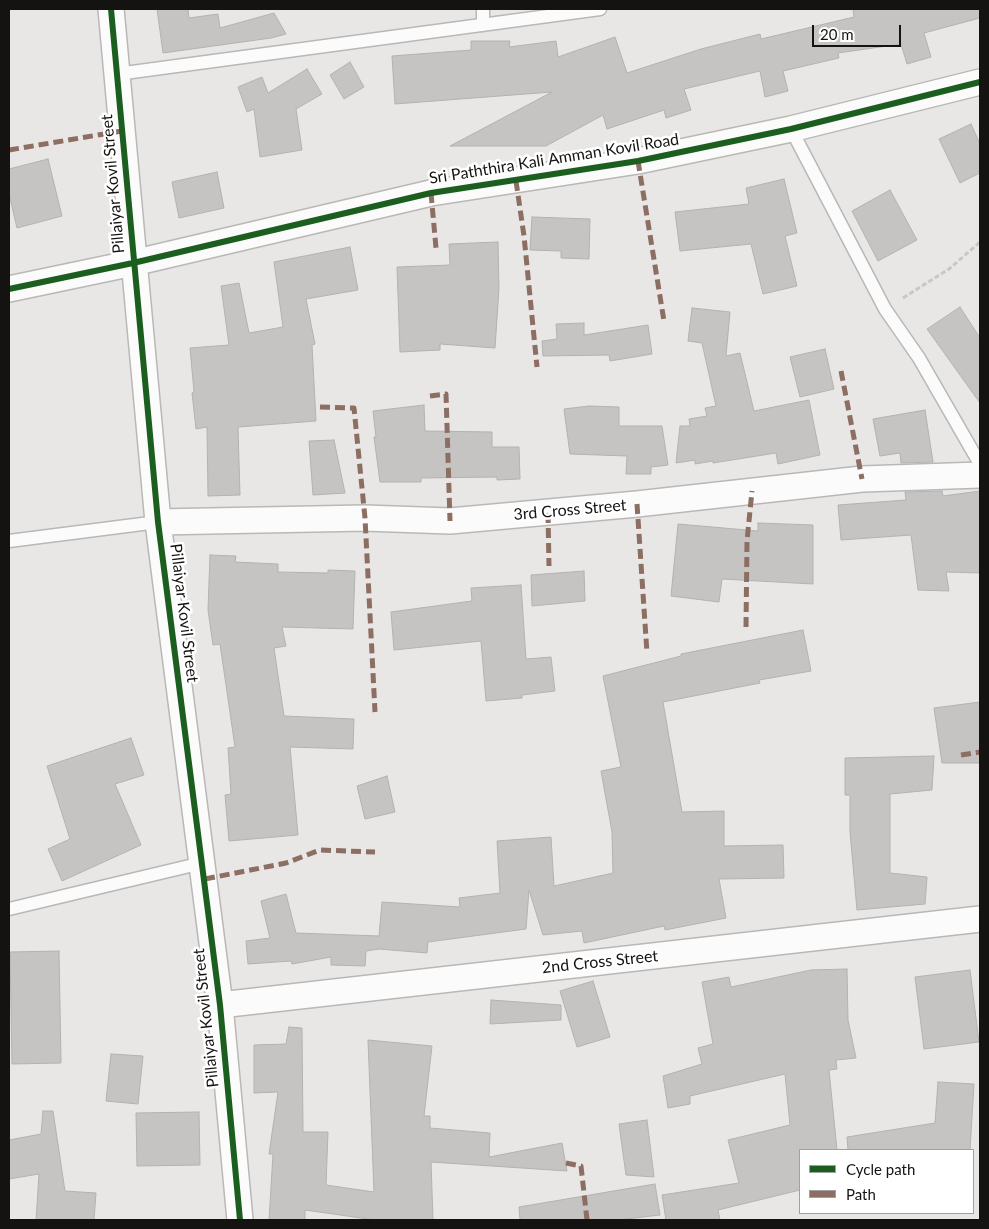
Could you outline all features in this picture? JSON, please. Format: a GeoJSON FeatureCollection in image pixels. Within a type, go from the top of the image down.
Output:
{"type":"FeatureCollection","features":[{"type":"Feature","properties":{"kind":"street","name":"Pillaiyar Kovil Street"},"geometry":{"type":"LineString","coordinates":[[111,9],[158,522],[220,1005],[240,1220]]}},
{"type":"Feature","properties":{"kind":"street","name":"Sri Paththira Kali Amman Kovil Road"},"geometry":{"type":"LineString","coordinates":[[9,289],[133,263],[431,193],[638,161],[791,129],[980,82]]}},
{"type":"Feature","properties":{"kind":"street","name":"3rd Cross Street"},"geometry":{"type":"LineString","coordinates":[[158,522],[365,518],[450,521],[637,504],[862,479],[980,475]]}},
{"type":"Feature","properties":{"kind":"street","name":"2nd Cross Street"},"geometry":{"type":"LineString","coordinates":[[220,1005],[980,919]]}},
{"type":"Feature","properties":{"kind":"lane"},"geometry":{"type":"LineString","coordinates":[[483,9],[483,25]]}},
{"type":"Feature","properties":{"kind":"lane"},"geometry":{"type":"LineString","coordinates":[[116,74],[600,9]]}},
{"type":"Feature","properties":{"kind":"lane"},"geometry":{"type":"LineString","coordinates":[[791,129],[886,309],[919,358],[980,464]]}},
{"type":"Feature","properties":{"kind":"lane"},"geometry":{"type":"LineString","coordinates":[[9,541],[158,522]]}},
{"type":"Feature","properties":{"kind":"lane"},"geometry":{"type":"LineString","coordinates":[[9,909],[202,863]]}},
{"type":"Feature","properties":{"kind":"path"},"geometry":{"type":"LineString","coordinates":[[886,309],[949,269],[980,242]]}},
{"type":"Feature","properties":{"kind":"building"},"geometry":{"type":"Polygon","coordinates":[[[157,9],[188,9],[189,18],[218,14],[220,28],[274,13],[286,34],[271,38],[163,53],[157,9]]]}},
{"type":"Feature","properties":{"kind":"building"},"geometry":{"type":"Polygon","coordinates":[[[853,9],[980,9],[980,18],[924,33],[931,57],[907,64],[901,44],[838,53],[839,58],[783,71],[788,91],[765,97],[760,71],[684,89],[691,110],[666,118],[664,110],[607,129],[603,115],[546,146],[450,146],[552,92],[395,104],[392,56],[471,50],[471,41],[510,41],[509,47],[556,41],[558,57],[615,37],[627,73],[701,49],[760,34],[761,39],[854,17],[853,9]]]}},
{"type":"Feature","properties":{"kind":"building"},"geometry":{"type":"Polygon","coordinates":[[[350,62],[364,87],[344,99],[330,75],[350,62]]]}},
{"type":"Feature","properties":{"kind":"building"},"geometry":{"type":"Polygon","coordinates":[[[307,69],[322,94],[296,109],[302,150],[260,157],[254,109],[247,112],[238,87],[262,77],[268,93],[307,69]]]}},
{"type":"Feature","properties":{"kind":"building"},"geometry":{"type":"Polygon","coordinates":[[[971,124],[980,144],[980,173],[960,183],[939,139],[971,124]]]}},
{"type":"Feature","properties":{"kind":"building"},"geometry":{"type":"Polygon","coordinates":[[[48,159],[62,216],[17,228],[9,194],[9,169],[48,159]]]}},
{"type":"Feature","properties":{"kind":"building"},"geometry":{"type":"Polygon","coordinates":[[[217,172],[224,208],[179,218],[172,182],[217,172]]]}},
{"type":"Feature","properties":{"kind":"building"},"geometry":{"type":"Polygon","coordinates":[[[784,179],[797,233],[785,236],[797,286],[763,294],[751,244],[680,251],[675,212],[749,204],[746,188],[784,179]]]}},
{"type":"Feature","properties":{"kind":"building"},"geometry":{"type":"Polygon","coordinates":[[[890,190],[917,240],[878,261],[852,211],[890,190]]]}},
{"type":"Feature","properties":{"kind":"building"},"geometry":{"type":"Polygon","coordinates":[[[532,217],[590,219],[589,259],[561,258],[561,251],[530,250],[532,217]]]}},
{"type":"Feature","properties":{"kind":"building"},"geometry":{"type":"Polygon","coordinates":[[[498,242],[499,288],[495,348],[440,344],[440,350],[400,352],[397,267],[450,265],[449,244],[498,242]]]}},
{"type":"Feature","properties":{"kind":"building"},"geometry":{"type":"Polygon","coordinates":[[[350,247],[358,290],[306,299],[315,344],[312,345],[316,421],[238,427],[240,495],[208,496],[207,427],[196,429],[190,348],[229,345],[221,286],[239,283],[249,333],[283,327],[274,262],[350,247]]]}},
{"type":"Feature","properties":{"kind":"building"},"geometry":{"type":"Polygon","coordinates":[[[960,307],[980,338],[980,403],[927,329],[960,307]]]}},
{"type":"Feature","properties":{"kind":"building"},"geometry":{"type":"Polygon","coordinates":[[[692,308],[730,312],[726,356],[740,353],[754,411],[809,400],[820,455],[778,464],[776,453],[713,463],[713,461],[695,464],[695,460],[676,463],[680,426],[690,426],[689,419],[707,416],[705,408],[716,406],[702,343],[688,341],[692,308]]]}},
{"type":"Feature","properties":{"kind":"building"},"geometry":{"type":"Polygon","coordinates":[[[584,323],[584,335],[648,325],[652,354],[610,361],[609,355],[543,356],[542,341],[557,339],[556,324],[584,323]]]}},
{"type":"Feature","properties":{"kind":"building"},"geometry":{"type":"Polygon","coordinates":[[[825,349],[834,389],[800,397],[790,357],[825,349]]]}},
{"type":"Feature","properties":{"kind":"building"},"geometry":{"type":"Polygon","coordinates":[[[424,405],[425,431],[492,432],[492,447],[519,447],[520,479],[497,480],[497,477],[421,478],[421,482],[380,482],[374,437],[376,437],[373,411],[424,405]]]}},
{"type":"Feature","properties":{"kind":"building"},"geometry":{"type":"Polygon","coordinates":[[[589,406],[619,407],[619,426],[662,426],[668,465],[651,467],[651,474],[626,474],[627,456],[570,454],[564,409],[589,406]]]}},
{"type":"Feature","properties":{"kind":"building"},"geometry":{"type":"Polygon","coordinates":[[[925,410],[933,462],[901,463],[900,453],[880,456],[873,419],[925,410]]]}},
{"type":"Feature","properties":{"kind":"building"},"geometry":{"type":"Polygon","coordinates":[[[334,440],[345,493],[313,495],[309,441],[334,440]]]}},
{"type":"Feature","properties":{"kind":"building"},"geometry":{"type":"Polygon","coordinates":[[[942,491],[943,496],[980,491],[980,573],[946,572],[949,591],[918,590],[911,535],[841,540],[838,505],[906,500],[905,492],[942,491]]]}},
{"type":"Feature","properties":{"kind":"building"},"geometry":{"type":"Polygon","coordinates":[[[758,523],[813,525],[813,584],[722,579],[719,602],[671,596],[678,524],[758,531],[758,523]]]}},
{"type":"Feature","properties":{"kind":"building"},"geometry":{"type":"Polygon","coordinates":[[[210,555],[236,556],[235,562],[278,564],[278,572],[328,573],[328,570],[355,571],[353,629],[282,627],[286,646],[274,648],[284,716],[354,719],[353,749],[290,747],[298,835],[229,841],[225,795],[231,794],[228,748],[235,747],[220,644],[213,645],[208,610],[210,555]]]}},
{"type":"Feature","properties":{"kind":"building"},"geometry":{"type":"Polygon","coordinates":[[[584,571],[585,601],[532,606],[531,575],[584,571]]]}},
{"type":"Feature","properties":{"kind":"building"},"geometry":{"type":"Polygon","coordinates":[[[521,585],[526,659],[551,657],[555,691],[522,695],[522,698],[486,701],[481,641],[394,650],[391,612],[472,601],[471,588],[521,585]]]}},
{"type":"Feature","properties":{"kind":"building"},"geometry":{"type":"Polygon","coordinates":[[[803,630],[811,671],[759,680],[760,683],[663,702],[682,812],[724,811],[724,846],[783,845],[784,878],[719,879],[726,918],[665,930],[664,926],[584,943],[582,931],[543,935],[529,890],[526,929],[428,942],[427,953],[379,949],[366,951],[365,966],[331,965],[331,957],[292,964],[291,961],[248,964],[246,941],[270,938],[261,901],[286,894],[296,933],[379,936],[382,902],[460,907],[459,898],[500,893],[497,841],[551,837],[554,886],[613,873],[612,832],[601,771],[621,767],[603,676],[681,656],[681,654],[803,630]]]}},
{"type":"Feature","properties":{"kind":"building"},"geometry":{"type":"Polygon","coordinates":[[[980,702],[980,763],[942,763],[934,708],[980,702]]]}},
{"type":"Feature","properties":{"kind":"building"},"geometry":{"type":"Polygon","coordinates":[[[131,738],[144,775],[115,784],[141,845],[62,881],[48,849],[70,839],[47,766],[131,738]]]}},
{"type":"Feature","properties":{"kind":"building"},"geometry":{"type":"Polygon","coordinates":[[[934,756],[932,790],[890,794],[890,873],[927,877],[925,904],[857,910],[850,832],[850,795],[845,795],[845,758],[934,756]]]}},
{"type":"Feature","properties":{"kind":"building"},"geometry":{"type":"Polygon","coordinates":[[[387,776],[395,812],[365,819],[357,786],[387,776]]]}},
{"type":"Feature","properties":{"kind":"building"},"geometry":{"type":"Polygon","coordinates":[[[59,951],[61,1063],[12,1064],[10,952],[59,951]]]}},
{"type":"Feature","properties":{"kind":"building"},"geometry":{"type":"Polygon","coordinates":[[[847,969],[848,1020],[856,1058],[836,1060],[837,1069],[829,1070],[837,1149],[799,1149],[799,1190],[718,1210],[720,1220],[666,1220],[662,1195],[739,1183],[728,1140],[790,1125],[785,1074],[690,1096],[690,1104],[668,1108],[663,1076],[702,1064],[698,1048],[713,1044],[702,982],[729,977],[731,987],[811,970],[847,969]]]}},
{"type":"Feature","properties":{"kind":"building"},"geometry":{"type":"Polygon","coordinates":[[[970,970],[979,1042],[924,1049],[915,977],[970,970]]]}},
{"type":"Feature","properties":{"kind":"building"},"geometry":{"type":"Polygon","coordinates":[[[593,981],[610,1037],[577,1047],[560,991],[593,981]]]}},
{"type":"Feature","properties":{"kind":"building"},"geometry":{"type":"Polygon","coordinates":[[[491,1000],[561,1005],[561,1020],[490,1024],[491,1000]]]}},
{"type":"Feature","properties":{"kind":"building"},"geometry":{"type":"Polygon","coordinates":[[[289,1027],[302,1028],[303,1132],[328,1132],[326,1185],[374,1192],[368,1040],[432,1046],[424,1116],[430,1116],[430,1128],[490,1133],[489,1157],[562,1143],[567,1171],[431,1162],[433,1220],[375,1220],[305,1210],[305,1220],[269,1220],[273,1154],[269,1154],[278,1092],[254,1093],[254,1045],[286,1044],[289,1027]]]}},
{"type":"Feature","properties":{"kind":"building"},"geometry":{"type":"Polygon","coordinates":[[[111,1054],[143,1056],[138,1104],[106,1101],[111,1054]]]}},
{"type":"Feature","properties":{"kind":"building"},"geometry":{"type":"Polygon","coordinates":[[[938,1082],[974,1084],[970,1149],[848,1149],[847,1137],[935,1123],[938,1082]]]}},
{"type":"Feature","properties":{"kind":"building"},"geometry":{"type":"Polygon","coordinates":[[[43,1111],[53,1111],[65,1191],[96,1193],[94,1220],[36,1220],[39,1174],[9,1179],[9,1140],[41,1134],[43,1111]]]}},
{"type":"Feature","properties":{"kind":"building"},"geometry":{"type":"Polygon","coordinates":[[[199,1112],[200,1165],[137,1166],[136,1113],[199,1112]]]}},
{"type":"Feature","properties":{"kind":"building"},"geometry":{"type":"Polygon","coordinates":[[[647,1120],[654,1177],[626,1175],[619,1124],[647,1120]]]}},
{"type":"Feature","properties":{"kind":"building"},"geometry":{"type":"Polygon","coordinates":[[[655,1184],[660,1215],[618,1220],[520,1220],[519,1207],[655,1184]]]}},
{"type":"Feature","properties":{"kind":"marked path"},"geometry":{"type":"LineString","coordinates":[[9,150],[122,131]]}},
{"type":"Feature","properties":{"kind":"marked path"},"geometry":{"type":"LineString","coordinates":[[638,161],[664,321]]}},
{"type":"Feature","properties":{"kind":"marked path"},"geometry":{"type":"LineString","coordinates":[[516,181],[524,236],[537,367]]}},
{"type":"Feature","properties":{"kind":"marked path"},"geometry":{"type":"LineString","coordinates":[[431,193],[436,248]]}},
{"type":"Feature","properties":{"kind":"marked path"},"geometry":{"type":"LineString","coordinates":[[841,371],[862,479]]}},
{"type":"Feature","properties":{"kind":"marked path"},"geometry":{"type":"LineString","coordinates":[[430,396],[446,394],[450,521]]}},
{"type":"Feature","properties":{"kind":"marked path"},"geometry":{"type":"LineString","coordinates":[[320,407],[354,408],[365,518],[375,712]]}},
{"type":"Feature","properties":{"kind":"marked path"},"geometry":{"type":"LineString","coordinates":[[746,627],[747,541],[752,491]]}},
{"type":"Feature","properties":{"kind":"marked path"},"geometry":{"type":"LineString","coordinates":[[637,504],[647,653]]}},
{"type":"Feature","properties":{"kind":"marked path"},"geometry":{"type":"LineString","coordinates":[[548,513],[549,566]]}},
{"type":"Feature","properties":{"kind":"marked path"},"geometry":{"type":"LineString","coordinates":[[961,755],[980,752]]}},
{"type":"Feature","properties":{"kind":"marked path"},"geometry":{"type":"LineString","coordinates":[[205,879],[286,863],[320,850],[375,852]]}},
{"type":"Feature","properties":{"kind":"marked path"},"geometry":{"type":"LineString","coordinates":[[566,1163],[581,1166],[587,1220]]}},
{"type":"Feature","properties":{"kind":"cycle path"},"geometry":{"type":"LineString","coordinates":[[111,9],[158,522],[220,1005],[240,1220]]}},
{"type":"Feature","properties":{"kind":"cycle path"},"geometry":{"type":"LineString","coordinates":[[9,289],[133,263],[431,193],[638,161],[791,129],[980,82]]}}]}
